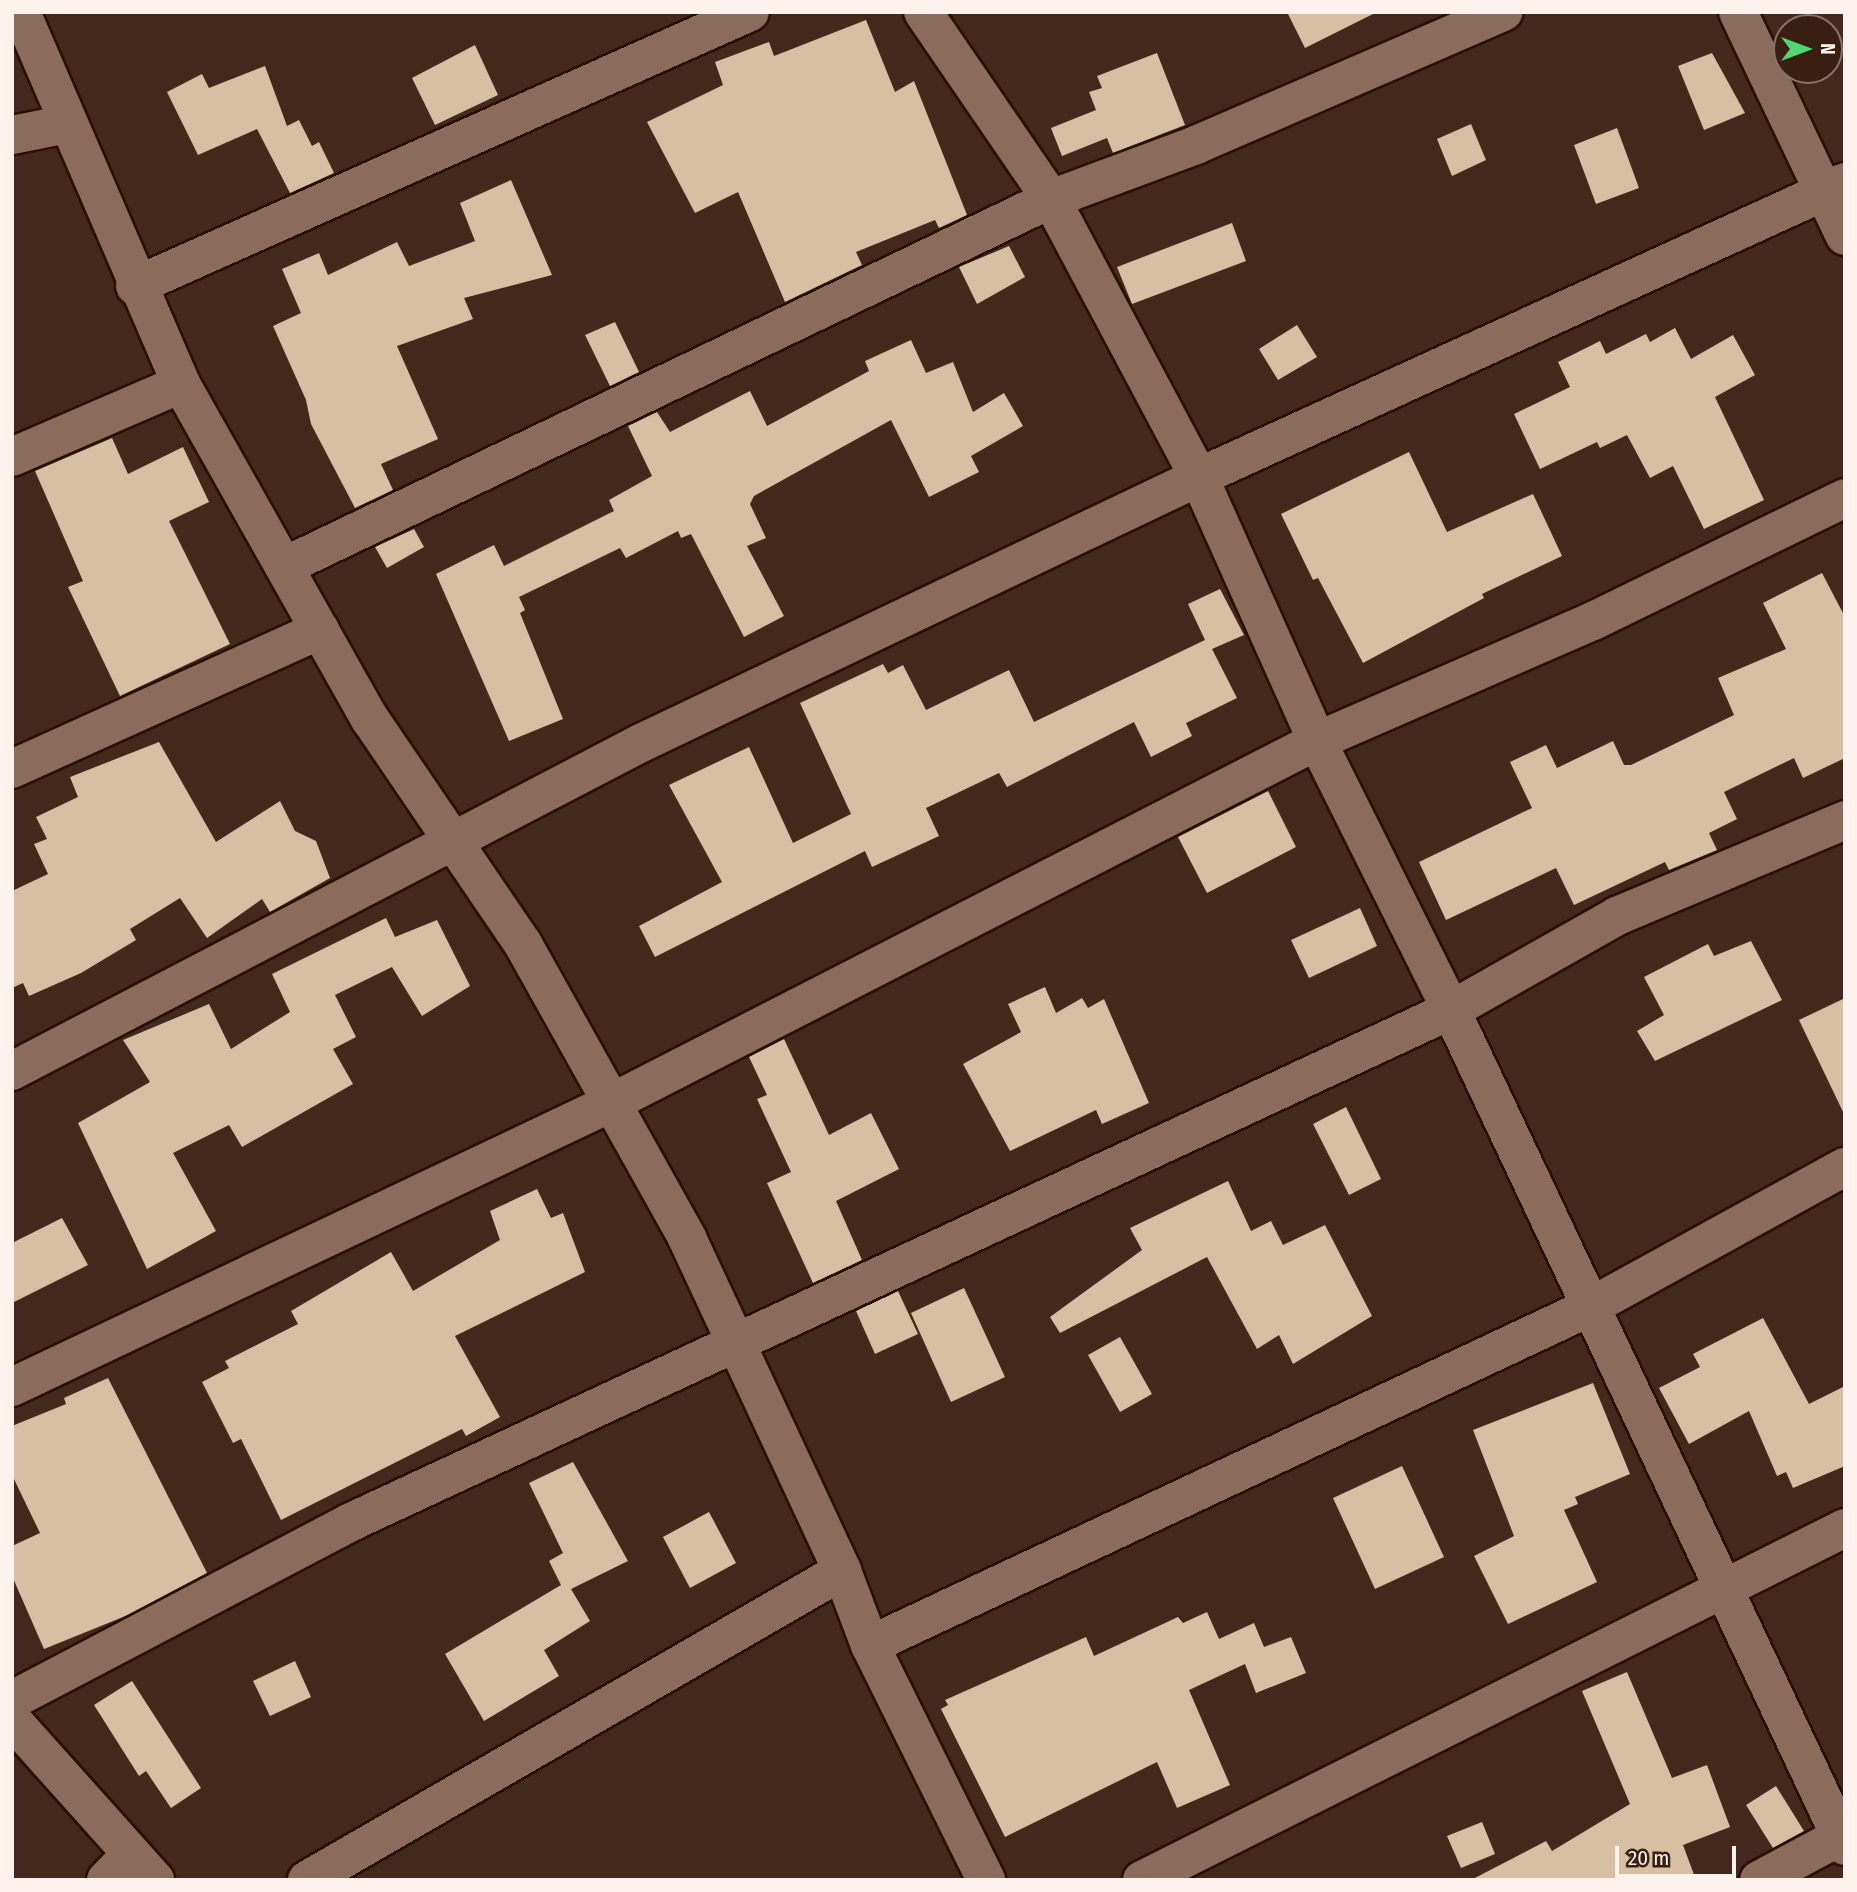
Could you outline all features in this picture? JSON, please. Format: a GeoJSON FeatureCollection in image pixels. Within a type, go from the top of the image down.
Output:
{"type":"FeatureCollection","features":[{"type":"Feature","properties":{"kind":"street"},"geometry":{"type":"LineString","coordinates":[[20,12],[135,286],[181,384],[370,719],[523,944],[687,1238],[842,1571],[870,1645],[986,1880]]}},
{"type":"Feature","properties":{"kind":"street"},"geometry":{"type":"LineString","coordinates":[[135,286],[750,12]]}},
{"type":"Feature","properties":{"kind":"street"},"geometry":{"type":"LineString","coordinates":[[923,12],[1051,199],[1199,477],[1317,741],[1451,1010],[1588,1308],[1725,1585],[1843,1839],[1759,1880]]}},
{"type":"Feature","properties":{"kind":"street"},"geometry":{"type":"LineString","coordinates":[[285,566],[1051,199],[1196,145],[1504,12]]}},
{"type":"Feature","properties":{"kind":"street"},"geometry":{"type":"LineString","coordinates":[[1738,12],[1834,188],[1845,236]]}},
{"type":"Feature","properties":{"kind":"street"},"geometry":{"type":"LineString","coordinates":[[12,135],[67,124]]}},
{"type":"Feature","properties":{"kind":"street"},"geometry":{"type":"LineString","coordinates":[[12,1071],[641,743],[1199,477],[1834,188]]}},
{"type":"Feature","properties":{"kind":"street"},"geometry":{"type":"LineString","coordinates":[[12,457],[181,384]]}},
{"type":"Feature","properties":{"kind":"street"},"geometry":{"type":"LineString","coordinates":[[12,1387],[611,1102],[1317,741],[1593,621],[1845,498]]}},
{"type":"Feature","properties":{"kind":"street"},"geometry":{"type":"LineString","coordinates":[[12,769],[320,630]]}},
{"type":"Feature","properties":{"kind":"street"},"geometry":{"type":"LineString","coordinates":[[12,1700],[351,1522],[736,1347],[1022,1207],[1451,1010],[1617,916],[1845,820]]}},
{"type":"Feature","properties":{"kind":"street"},"geometry":{"type":"LineString","coordinates":[[870,1645],[1588,1308],[1845,1167]]}},
{"type":"Feature","properties":{"kind":"street"},"geometry":{"type":"LineString","coordinates":[[1142,1880],[1725,1585],[1845,1528]]}},
{"type":"Feature","properties":{"kind":"street"},"geometry":{"type":"LineString","coordinates":[[306,1880],[842,1571]]}},
{"type":"Feature","properties":{"kind":"street"},"geometry":{"type":"LineString","coordinates":[[12,1720],[131,1871]]}},
{"type":"Feature","properties":{"kind":"building"},"geometry":{"type":"Polygon","coordinates":[[[1287,12],[1377,12],[1305,48],[1287,12]]]}},
{"type":"Feature","properties":{"kind":"building"},"geometry":{"type":"Polygon","coordinates":[[[866,20],[895,92],[914,81],[967,215],[939,228],[935,220],[856,252],[862,265],[785,302],[738,192],[695,213],[647,122],[723,85],[715,62],[769,42],[774,56],[866,20]]]}},
{"type":"Feature","properties":{"kind":"building"},"geometry":{"type":"Polygon","coordinates":[[[475,45],[498,95],[435,125],[412,78],[475,45]]]}},
{"type":"Feature","properties":{"kind":"building"},"geometry":{"type":"Polygon","coordinates":[[[1157,53],[1185,125],[1113,153],[1107,138],[1062,156],[1051,128],[1096,110],[1089,92],[1102,88],[1097,76],[1157,53]]]}},
{"type":"Feature","properties":{"kind":"building"},"geometry":{"type":"Polygon","coordinates":[[[1712,53],[1745,113],[1704,130],[1678,66],[1712,53]]]}},
{"type":"Feature","properties":{"kind":"building"},"geometry":{"type":"Polygon","coordinates":[[[265,66],[287,126],[299,120],[312,146],[319,142],[334,173],[290,193],[257,129],[198,155],[167,92],[202,74],[209,88],[265,66]]]}},
{"type":"Feature","properties":{"kind":"building"},"geometry":{"type":"Polygon","coordinates":[[[1471,124],[1486,160],[1452,176],[1437,139],[1471,124]]]}},
{"type":"Feature","properties":{"kind":"building"},"geometry":{"type":"Polygon","coordinates":[[[1617,128],[1639,188],[1596,204],[1574,145],[1617,128]]]}},
{"type":"Feature","properties":{"kind":"building"},"geometry":{"type":"Polygon","coordinates":[[[511,180],[552,275],[464,298],[473,319],[397,346],[438,439],[381,464],[393,490],[355,508],[311,424],[306,400],[273,326],[301,313],[282,269],[319,253],[328,275],[397,242],[409,266],[475,241],[460,203],[511,180]]]}},
{"type":"Feature","properties":{"kind":"building"},"geometry":{"type":"Polygon","coordinates":[[[1232,223],[1246,261],[1132,304],[1117,267],[1232,223]]]}},
{"type":"Feature","properties":{"kind":"building"},"geometry":{"type":"Polygon","coordinates":[[[1009,246],[1025,277],[977,304],[959,267],[1009,246]]]}},
{"type":"Feature","properties":{"kind":"building"},"geometry":{"type":"Polygon","coordinates":[[[615,322],[639,372],[610,386],[585,335],[615,322]]]}},
{"type":"Feature","properties":{"kind":"building"},"geometry":{"type":"Polygon","coordinates":[[[1297,325],[1317,357],[1278,380],[1259,349],[1297,325]]]}},
{"type":"Feature","properties":{"kind":"building"},"geometry":{"type":"Polygon","coordinates":[[[1675,328],[1691,359],[1733,335],[1755,375],[1715,397],[1764,500],[1704,529],[1673,466],[1650,478],[1627,435],[1600,448],[1597,442],[1540,469],[1514,414],[1570,387],[1558,362],[1600,341],[1606,354],[1646,334],[1650,342],[1675,328]]]}},
{"type":"Feature","properties":{"kind":"building"},"geometry":{"type":"Polygon","coordinates":[[[911,340],[926,373],[953,362],[973,412],[1004,393],[1023,426],[971,456],[979,472],[929,497],[891,420],[754,496],[750,504],[766,538],[747,546],[784,616],[744,637],[691,534],[681,538],[678,531],[626,558],[620,548],[519,597],[525,610],[520,613],[563,719],[509,741],[436,574],[494,545],[504,566],[614,511],[609,500],[652,476],[628,426],[657,412],[670,432],[750,391],[767,426],[869,371],[865,361],[911,340]]]}},
{"type":"Feature","properties":{"kind":"building"},"geometry":{"type":"Polygon","coordinates":[[[112,438],[128,474],[183,447],[209,502],[169,521],[230,644],[120,696],[68,587],[83,581],[35,471],[112,438]]]}},
{"type":"Feature","properties":{"kind":"building"},"geometry":{"type":"Polygon","coordinates":[[[1409,452],[1447,532],[1533,494],[1562,556],[1482,594],[1484,598],[1363,663],[1318,578],[1313,580],[1281,514],[1409,452]]]}},
{"type":"Feature","properties":{"kind":"building"},"geometry":{"type":"Polygon","coordinates":[[[414,529],[424,547],[387,568],[375,547],[414,529]]]}},
{"type":"Feature","properties":{"kind":"building"},"geometry":{"type":"Polygon","coordinates":[[[1822,573],[1845,617],[1845,758],[1803,778],[1794,758],[1724,792],[1737,819],[1709,833],[1717,850],[1669,870],[1665,862],[1574,905],[1556,868],[1446,920],[1419,862],[1532,808],[1510,762],[1546,745],[1557,768],[1613,741],[1624,765],[1631,765],[1734,715],[1718,678],[1786,649],[1763,603],[1822,573]]]}},
{"type":"Feature","properties":{"kind":"building"},"geometry":{"type":"Polygon","coordinates":[[[1220,589],[1244,635],[1212,649],[1237,698],[1186,723],[1192,736],[1151,757],[1134,722],[1007,787],[999,773],[926,808],[939,836],[872,867],[865,851],[655,957],[639,926],[722,882],[669,785],[749,747],[793,843],[851,814],[800,703],[883,664],[888,673],[903,665],[926,710],[1009,670],[1034,722],[1205,640],[1188,604],[1220,589]]]}},
{"type":"Feature","properties":{"kind":"building"},"geometry":{"type":"Polygon","coordinates":[[[159,742],[216,842],[280,801],[295,831],[316,841],[330,878],[270,912],[262,899],[207,938],[180,898],[130,929],[136,940],[81,973],[29,996],[23,983],[12,988],[12,891],[48,874],[34,844],[47,839],[36,817],[78,797],[70,777],[159,742]]]}},
{"type":"Feature","properties":{"kind":"building"},"geometry":{"type":"Polygon","coordinates":[[[1268,791],[1296,847],[1207,893],[1178,837],[1268,791]]]}},
{"type":"Feature","properties":{"kind":"building"},"geometry":{"type":"Polygon","coordinates":[[[1360,908],[1377,946],[1309,978],[1291,940],[1360,908]]]}},
{"type":"Feature","properties":{"kind":"building"},"geometry":{"type":"Polygon","coordinates":[[[386,918],[395,937],[437,920],[470,986],[422,1016],[392,967],[335,995],[356,1037],[333,1049],[353,1084],[242,1147],[229,1125],[173,1153],[216,1231],[147,1269],[78,1123],[150,1082],[123,1040],[209,1004],[231,1049],[290,1012],[272,974],[386,918]]]}},
{"type":"Feature","properties":{"kind":"building"},"geometry":{"type":"Polygon","coordinates":[[[1751,941],[1782,1000],[1655,1061],[1637,1031],[1664,1015],[1644,977],[1708,944],[1714,956],[1751,941]]]}},
{"type":"Feature","properties":{"kind":"building"},"geometry":{"type":"Polygon","coordinates":[[[1045,987],[1056,1013],[1082,998],[1088,1008],[1104,999],[1149,1103],[1102,1124],[1096,1110],[1010,1151],[963,1064],[1021,1032],[1008,1004],[1045,987]]]}},
{"type":"Feature","properties":{"kind":"building"},"geometry":{"type":"Polygon","coordinates":[[[1845,998],[1845,1116],[1799,1020],[1845,998]]]}},
{"type":"Feature","properties":{"kind":"building"},"geometry":{"type":"Polygon","coordinates":[[[784,1039],[829,1135],[871,1113],[899,1169],[836,1201],[862,1260],[813,1283],[767,1183],[791,1172],[757,1099],[767,1095],[749,1057],[784,1039]]]}},
{"type":"Feature","properties":{"kind":"building"},"geometry":{"type":"Polygon","coordinates":[[[1346,1107],[1381,1179],[1349,1195],[1313,1124],[1346,1107]]]}},
{"type":"Feature","properties":{"kind":"building"},"geometry":{"type":"Polygon","coordinates":[[[1228,1181],[1251,1231],[1271,1221],[1283,1245],[1325,1225],[1372,1316],[1293,1364],[1279,1335],[1257,1349],[1207,1257],[1060,1333],[1050,1317],[1142,1250],[1130,1228],[1228,1181]]]}},
{"type":"Feature","properties":{"kind":"building"},"geometry":{"type":"Polygon","coordinates":[[[537,1189],[551,1218],[563,1213],[585,1272],[455,1336],[500,1417],[466,1436],[462,1429],[281,1520],[241,1439],[233,1443],[202,1382],[229,1368],[225,1361],[298,1324],[291,1311],[391,1252],[413,1291],[500,1240],[490,1211],[537,1189]]]}},
{"type":"Feature","properties":{"kind":"building"},"geometry":{"type":"Polygon","coordinates":[[[62,1218],[88,1265],[12,1303],[12,1243],[62,1218]]]}},
{"type":"Feature","properties":{"kind":"building"},"geometry":{"type":"Polygon","coordinates":[[[964,1288],[1005,1377],[951,1402],[911,1313],[964,1288]]]}},
{"type":"Feature","properties":{"kind":"building"},"geometry":{"type":"Polygon","coordinates":[[[898,1291],[918,1334],[875,1354],[856,1311],[898,1291]]]}},
{"type":"Feature","properties":{"kind":"building"},"geometry":{"type":"Polygon","coordinates":[[[1763,1318],[1809,1404],[1845,1386],[1845,1466],[1793,1488],[1786,1472],[1777,1476],[1749,1411],[1689,1444],[1659,1388],[1700,1367],[1693,1354],[1763,1318]]]}},
{"type":"Feature","properties":{"kind":"building"},"geometry":{"type":"Polygon","coordinates":[[[1120,1337],[1152,1394],[1120,1412],[1088,1355],[1120,1337]]]}},
{"type":"Feature","properties":{"kind":"building"},"geometry":{"type":"Polygon","coordinates":[[[108,1378],[207,1573],[128,1615],[44,1649],[12,1576],[12,1546],[40,1533],[12,1475],[12,1426],[66,1404],[64,1398],[108,1378]]]}},
{"type":"Feature","properties":{"kind":"building"},"geometry":{"type":"Polygon","coordinates":[[[1593,1383],[1630,1474],[1575,1497],[1578,1504],[1564,1510],[1597,1582],[1508,1624],[1474,1556],[1514,1536],[1473,1430],[1593,1383]]]}},
{"type":"Feature","properties":{"kind":"building"},"geometry":{"type":"Polygon","coordinates":[[[573,1462],[628,1561],[571,1589],[590,1621],[544,1650],[559,1676],[484,1721],[445,1654],[561,1585],[549,1561],[563,1553],[529,1483],[573,1462]]]}},
{"type":"Feature","properties":{"kind":"building"},"geometry":{"type":"Polygon","coordinates":[[[1402,1466],[1444,1557],[1375,1589],[1333,1498],[1402,1466]]]}},
{"type":"Feature","properties":{"kind":"building"},"geometry":{"type":"Polygon","coordinates":[[[709,1512],[736,1563],[690,1588],[663,1537],[709,1512]]]}},
{"type":"Feature","properties":{"kind":"building"},"geometry":{"type":"Polygon","coordinates":[[[1207,1612],[1219,1639],[1254,1623],[1264,1647],[1291,1637],[1306,1673],[1256,1693],[1245,1664],[1189,1690],[1230,1785],[1177,1808],[1157,1762],[1005,1837],[941,1709],[948,1705],[945,1700],[1086,1637],[1094,1656],[1178,1617],[1183,1623],[1207,1612]]]}},
{"type":"Feature","properties":{"kind":"building"},"geometry":{"type":"Polygon","coordinates":[[[295,1661],[311,1697],[270,1716],[253,1681],[295,1661]]]}},
{"type":"Feature","properties":{"kind":"building"},"geometry":{"type":"Polygon","coordinates":[[[1627,1672],[1672,1778],[1707,1765],[1730,1827],[1683,1845],[1696,1880],[1471,1880],[1546,1841],[1552,1851],[1630,1804],[1582,1691],[1627,1672]]]}},
{"type":"Feature","properties":{"kind":"building"},"geometry":{"type":"Polygon","coordinates":[[[132,1681],[201,1788],[171,1808],[146,1771],[139,1776],[94,1705],[132,1681]]]}},
{"type":"Feature","properties":{"kind":"building"},"geometry":{"type":"Polygon","coordinates":[[[1776,1786],[1804,1831],[1773,1848],[1746,1805],[1776,1786]]]}},
{"type":"Feature","properties":{"kind":"building"},"geometry":{"type":"Polygon","coordinates":[[[1482,1822],[1495,1854],[1461,1868],[1447,1836],[1482,1822]]]}}]}
